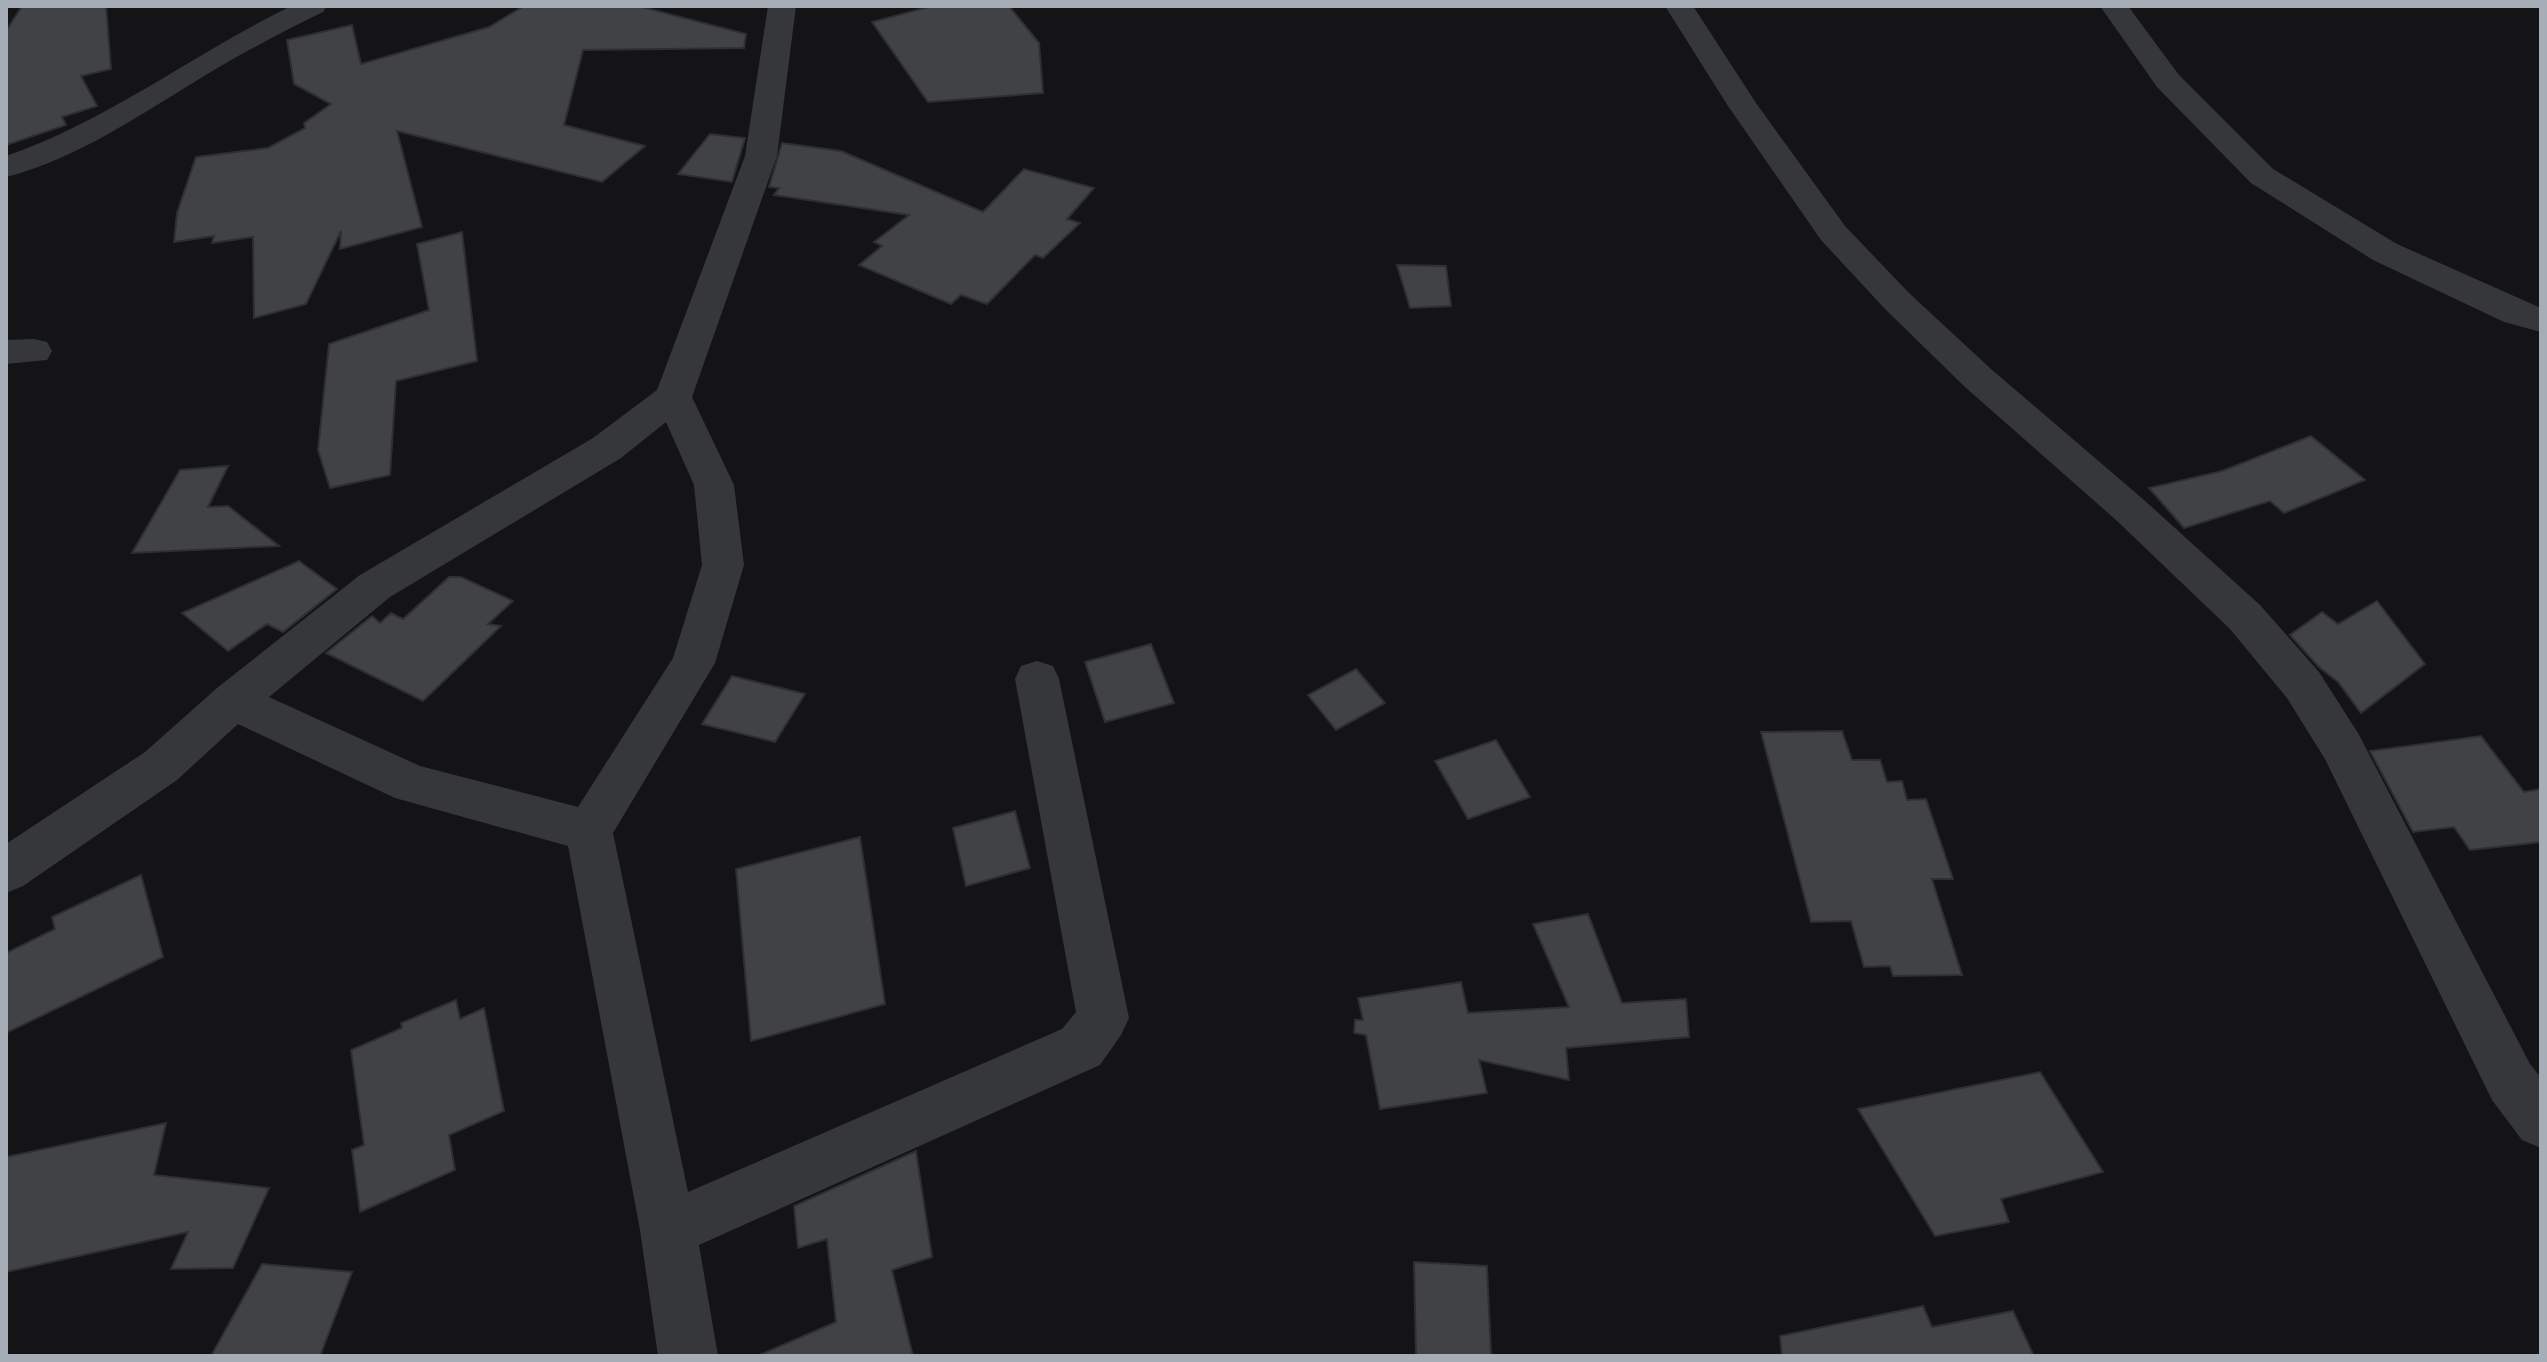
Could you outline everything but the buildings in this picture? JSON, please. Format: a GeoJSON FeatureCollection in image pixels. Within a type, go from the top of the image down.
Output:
{"type":"FeatureCollection","features":[{"type":"Feature","properties":{"kind":"street"},"geometry":{"type":"LineString","coordinates":[[6,167],[71,143],[225,51],[313,6]]}},
{"type":"Feature","properties":{"kind":"street"},"geometry":{"type":"LineString","coordinates":[[6,871],[161,766],[233,701],[375,586],[607,448],[673,397],[761,156],[782,6]]}},
{"type":"Feature","properties":{"kind":"street"},"geometry":{"type":"LineString","coordinates":[[1679,6],[1743,106],[1833,233],[1897,301],[1978,378],[2130,510],[2245,617],[2303,685],[2342,746],[2511,1082],[2541,1121]]}},
{"type":"Feature","properties":{"kind":"street"},"geometry":{"type":"LineString","coordinates":[[2114,6],[2168,81],[2262,176],[2385,252],[2517,314],[2541,320]]}},
{"type":"Feature","properties":{"kind":"street"},"geometry":{"type":"LineString","coordinates":[[673,397],[714,485],[723,565],[693,663],[589,831],[668,1230],[688,1356]]}},
{"type":"Feature","properties":{"kind":"street"},"geometry":{"type":"LineString","coordinates":[[668,1230],[1081,1047],[1103,1018],[1037,679]]}},
{"type":"Feature","properties":{"kind":"street"},"geometry":{"type":"LineString","coordinates":[[233,701],[411,784],[589,831]]}}]}
